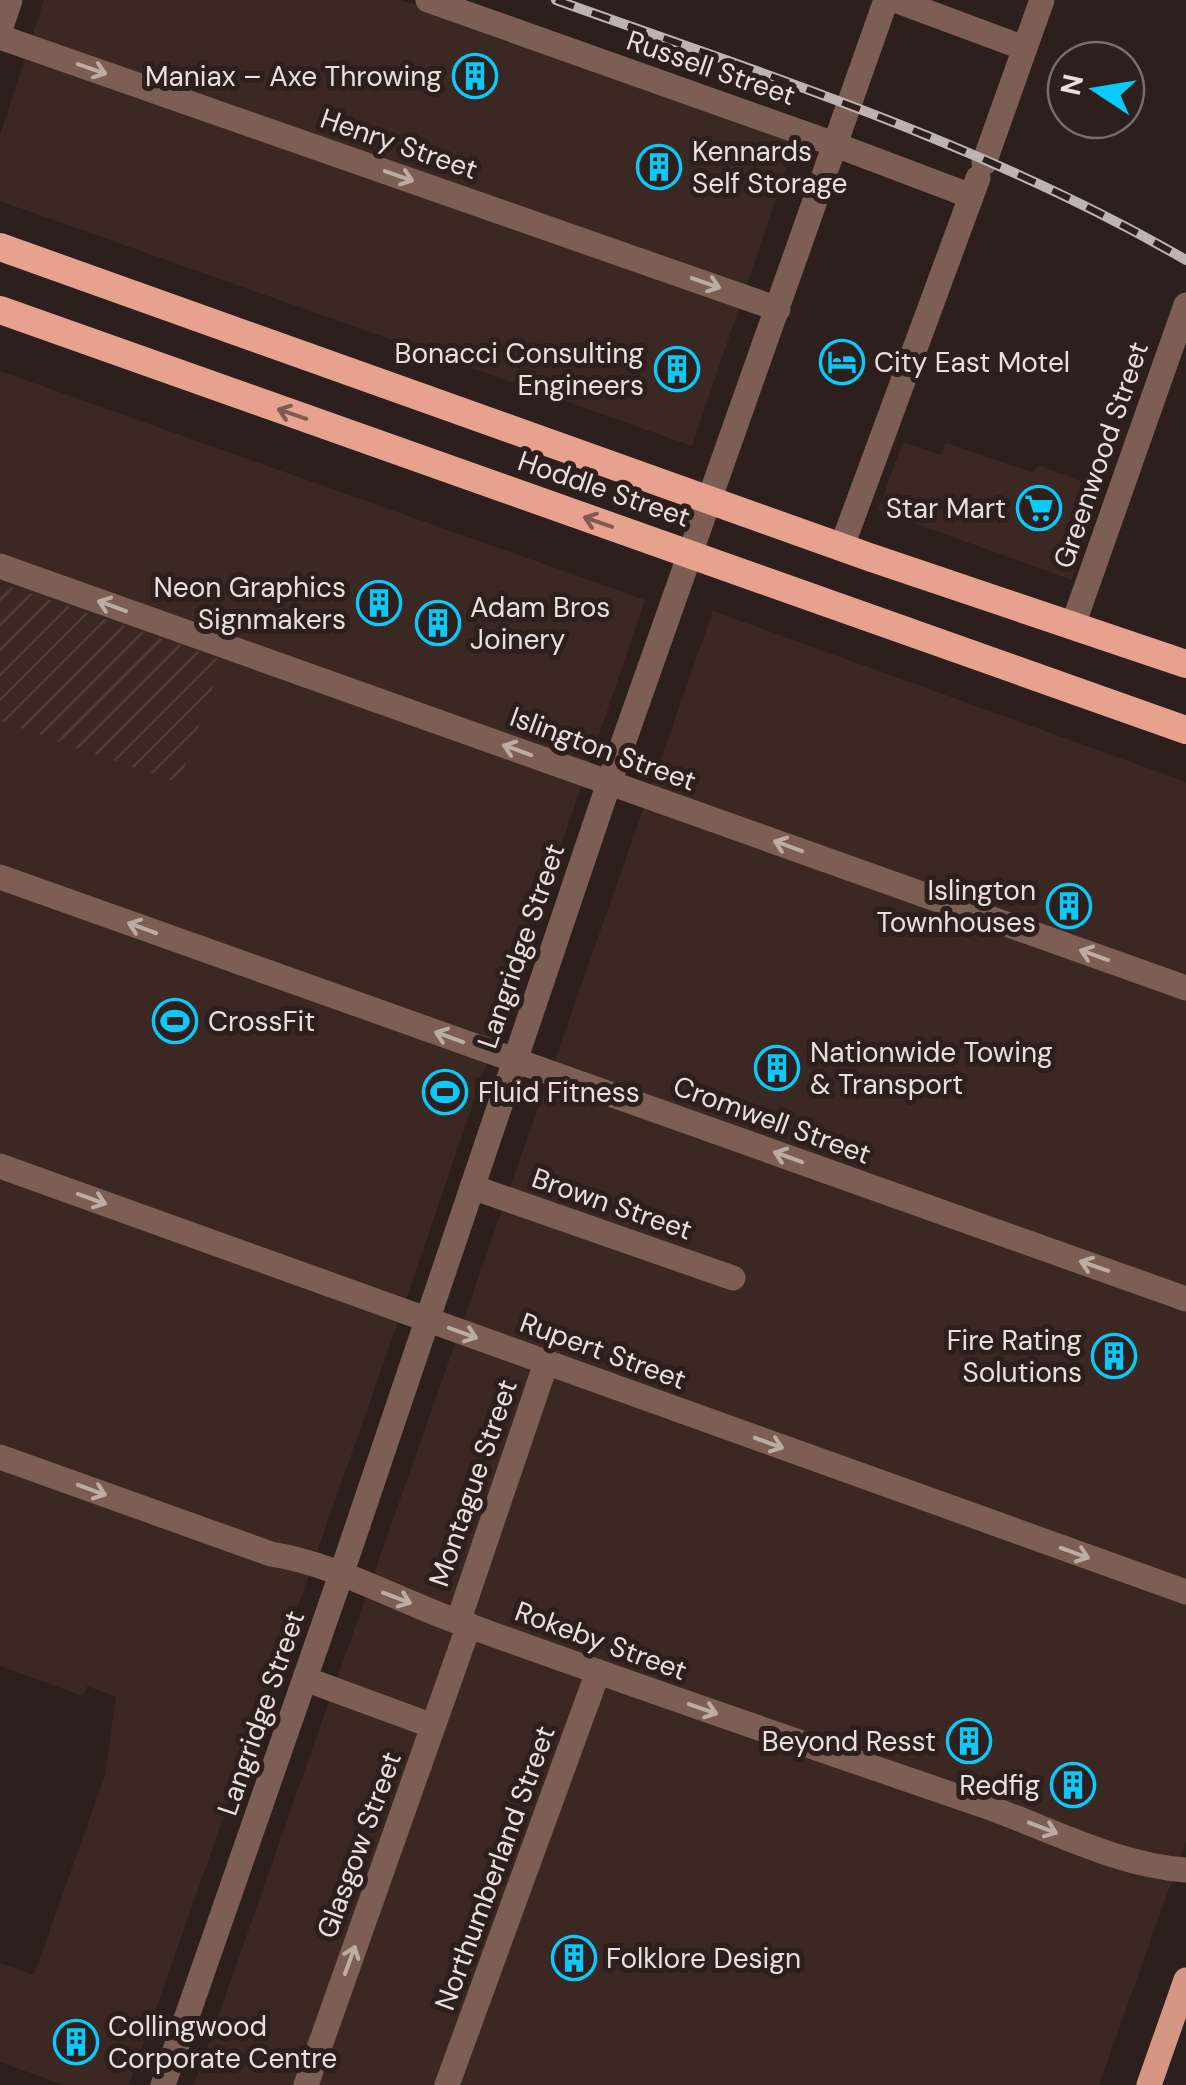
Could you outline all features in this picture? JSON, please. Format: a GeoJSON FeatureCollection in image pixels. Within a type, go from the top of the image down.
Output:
{"type":"FeatureCollection","features":[{"type":"Feature","properties":{"kind":"highway","name":"Hoddle Street"},"geometry":{"type":"LineString","coordinates":[[0,247],[710,500],[1186,664]]}},
{"type":"Feature","properties":{"kind":"highway","name":"Hoddle Street"},"geometry":{"type":"LineString","coordinates":[[0,310],[1186,730]]}},
{"type":"Feature","properties":{"kind":"main road"},"geometry":{"type":"LineString","coordinates":[[1149,2085],[1186,1980]]}},
{"type":"Feature","properties":{"kind":"street"},"geometry":{"type":"LineString","coordinates":[[0,33],[10,0]]}},
{"type":"Feature","properties":{"kind":"street","name":"Russell Street"},"geometry":{"type":"LineString","coordinates":[[428,0],[964,193],[977,180]]}},
{"type":"Feature","properties":{"kind":"street","name":"Langridge Street"},"geometry":{"type":"LineString","coordinates":[[163,2085],[341,1575],[609,782],[886,0]]}},
{"type":"Feature","properties":{"kind":"street"},"geometry":{"type":"LineString","coordinates":[[895,0],[1024,48]]}},
{"type":"Feature","properties":{"kind":"street"},"geometry":{"type":"LineString","coordinates":[[842,546],[1042,0]]}},
{"type":"Feature","properties":{"kind":"street","name":"Henry Street"},"geometry":{"type":"LineString","coordinates":[[0,33],[778,309]]}},
{"type":"Feature","properties":{"kind":"street","name":"Greenwood Street"},"geometry":{"type":"LineString","coordinates":[[1074,625],[1186,305]]}},
{"type":"Feature","properties":{"kind":"street","name":"Islington Street"},"geometry":{"type":"LineString","coordinates":[[0,566],[1186,988]]}},
{"type":"Feature","properties":{"kind":"street","name":"Cromwell Street"},"geometry":{"type":"LineString","coordinates":[[0,877],[1186,1299]]}},
{"type":"Feature","properties":{"kind":"street","name":"Rupert Street"},"geometry":{"type":"LineString","coordinates":[[0,1166],[1186,1592]]}},
{"type":"Feature","properties":{"kind":"street","name":"Brown Street"},"geometry":{"type":"LineString","coordinates":[[472,1187],[733,1278]]}},
{"type":"Feature","properties":{"kind":"street","name":"Montague Street"},"geometry":{"type":"LineString","coordinates":[[463,1624],[546,1362]]}},
{"type":"Feature","properties":{"kind":"street","name":"Rokeby Street"},"geometry":{"type":"LineString","coordinates":[[0,1458],[271,1554],[301,1559],[463,1624],[1119,1857],[1186,1870]]}},
{"type":"Feature","properties":{"kind":"street","name":"Glasgow Street"},"geometry":{"type":"LineString","coordinates":[[306,2085],[434,1726],[463,1624]]}},
{"type":"Feature","properties":{"kind":"street","name":"Northumberland Street"},"geometry":{"type":"LineString","coordinates":[[448,2085],[598,1672]]}},
{"type":"Feature","properties":{"kind":"street"},"geometry":{"type":"LineString","coordinates":[[305,1679],[434,1726]]}},
{"type":"Feature","properties":{"kind":"shaded area"},"geometry":{"type":"Polygon","coordinates":[[[44,0],[401,0],[796,140],[692,446],[0,201],[0,135],[44,0]]]}},
{"type":"Feature","properties":{"kind":"shaded area"},"geometry":{"type":"Polygon","coordinates":[[[0,371],[645,600],[410,1288],[129,2085],[64,2085],[0,2062],[0,1963],[34,1975],[105,1775],[116,1697],[87,1686],[83,1696],[0,1666],[0,371]]]}},
{"type":"Feature","properties":{"kind":"shaded area"},"geometry":{"type":"Polygon","coordinates":[[[903,442],[941,455],[946,443],[1034,473],[1038,465],[1104,490],[1072,580],[878,510],[903,442]]]}},
{"type":"Feature","properties":{"kind":"shaded area"},"geometry":{"type":"Polygon","coordinates":[[[0,583],[222,660],[179,783],[0,721],[0,583]]]}},
{"type":"Feature","properties":{"kind":"shaded area"},"geometry":{"type":"Polygon","coordinates":[[[713,611],[1186,782],[1186,1841],[1099,2085],[194,2085],[713,611]]]}},
{"type":"Feature","properties":{"kind":"railway"},"geometry":{"type":"LineString","coordinates":[[556,0],[956,148],[1111,219],[1186,260]]}},
{"type":"Feature","properties":{"kind":"place","name":"Maniax – Axe Throwing"},"geometry":{"type":"Point","coordinates":[475,76]}},
{"type":"Feature","properties":{"kind":"place","name":"Kennards Self Storage"},"geometry":{"type":"Point","coordinates":[659,167]}},
{"type":"Feature","properties":{"kind":"place","name":"City East Motel"},"geometry":{"type":"Point","coordinates":[842,362]}},
{"type":"Feature","properties":{"kind":"place","name":"Bonacci Consulting Engineers"},"geometry":{"type":"Point","coordinates":[677,369]}},
{"type":"Feature","properties":{"kind":"place","name":"Star Mart"},"geometry":{"type":"Point","coordinates":[1039,508]}},
{"type":"Feature","properties":{"kind":"place","name":"Neon Graphics Signmakers"},"geometry":{"type":"Point","coordinates":[379,603]}},
{"type":"Feature","properties":{"kind":"place","name":"Adam Bros Joinery"},"geometry":{"type":"Point","coordinates":[438,623]}},
{"type":"Feature","properties":{"kind":"place","name":"Islington Townhouses"},"geometry":{"type":"Point","coordinates":[1069,906]}},
{"type":"Feature","properties":{"kind":"place","name":"CrossFit"},"geometry":{"type":"Point","coordinates":[175,1021]}},
{"type":"Feature","properties":{"kind":"place","name":"Nationwide Towing & Transport"},"geometry":{"type":"Point","coordinates":[777,1068]}},
{"type":"Feature","properties":{"kind":"place","name":"Fluid Fitness"},"geometry":{"type":"Point","coordinates":[445,1092]}},
{"type":"Feature","properties":{"kind":"place","name":"Fire Rating Solutions"},"geometry":{"type":"Point","coordinates":[1114,1356]}},
{"type":"Feature","properties":{"kind":"place","name":"Beyond Resst"},"geometry":{"type":"Point","coordinates":[969,1741]}},
{"type":"Feature","properties":{"kind":"place","name":"Redfig"},"geometry":{"type":"Point","coordinates":[1073,1785]}},
{"type":"Feature","properties":{"kind":"place","name":"Folklore Design"},"geometry":{"type":"Point","coordinates":[574,1958]}},
{"type":"Feature","properties":{"kind":"place","name":"Collingwood Corporate Centre"},"geometry":{"type":"Point","coordinates":[76,2042]}}]}
